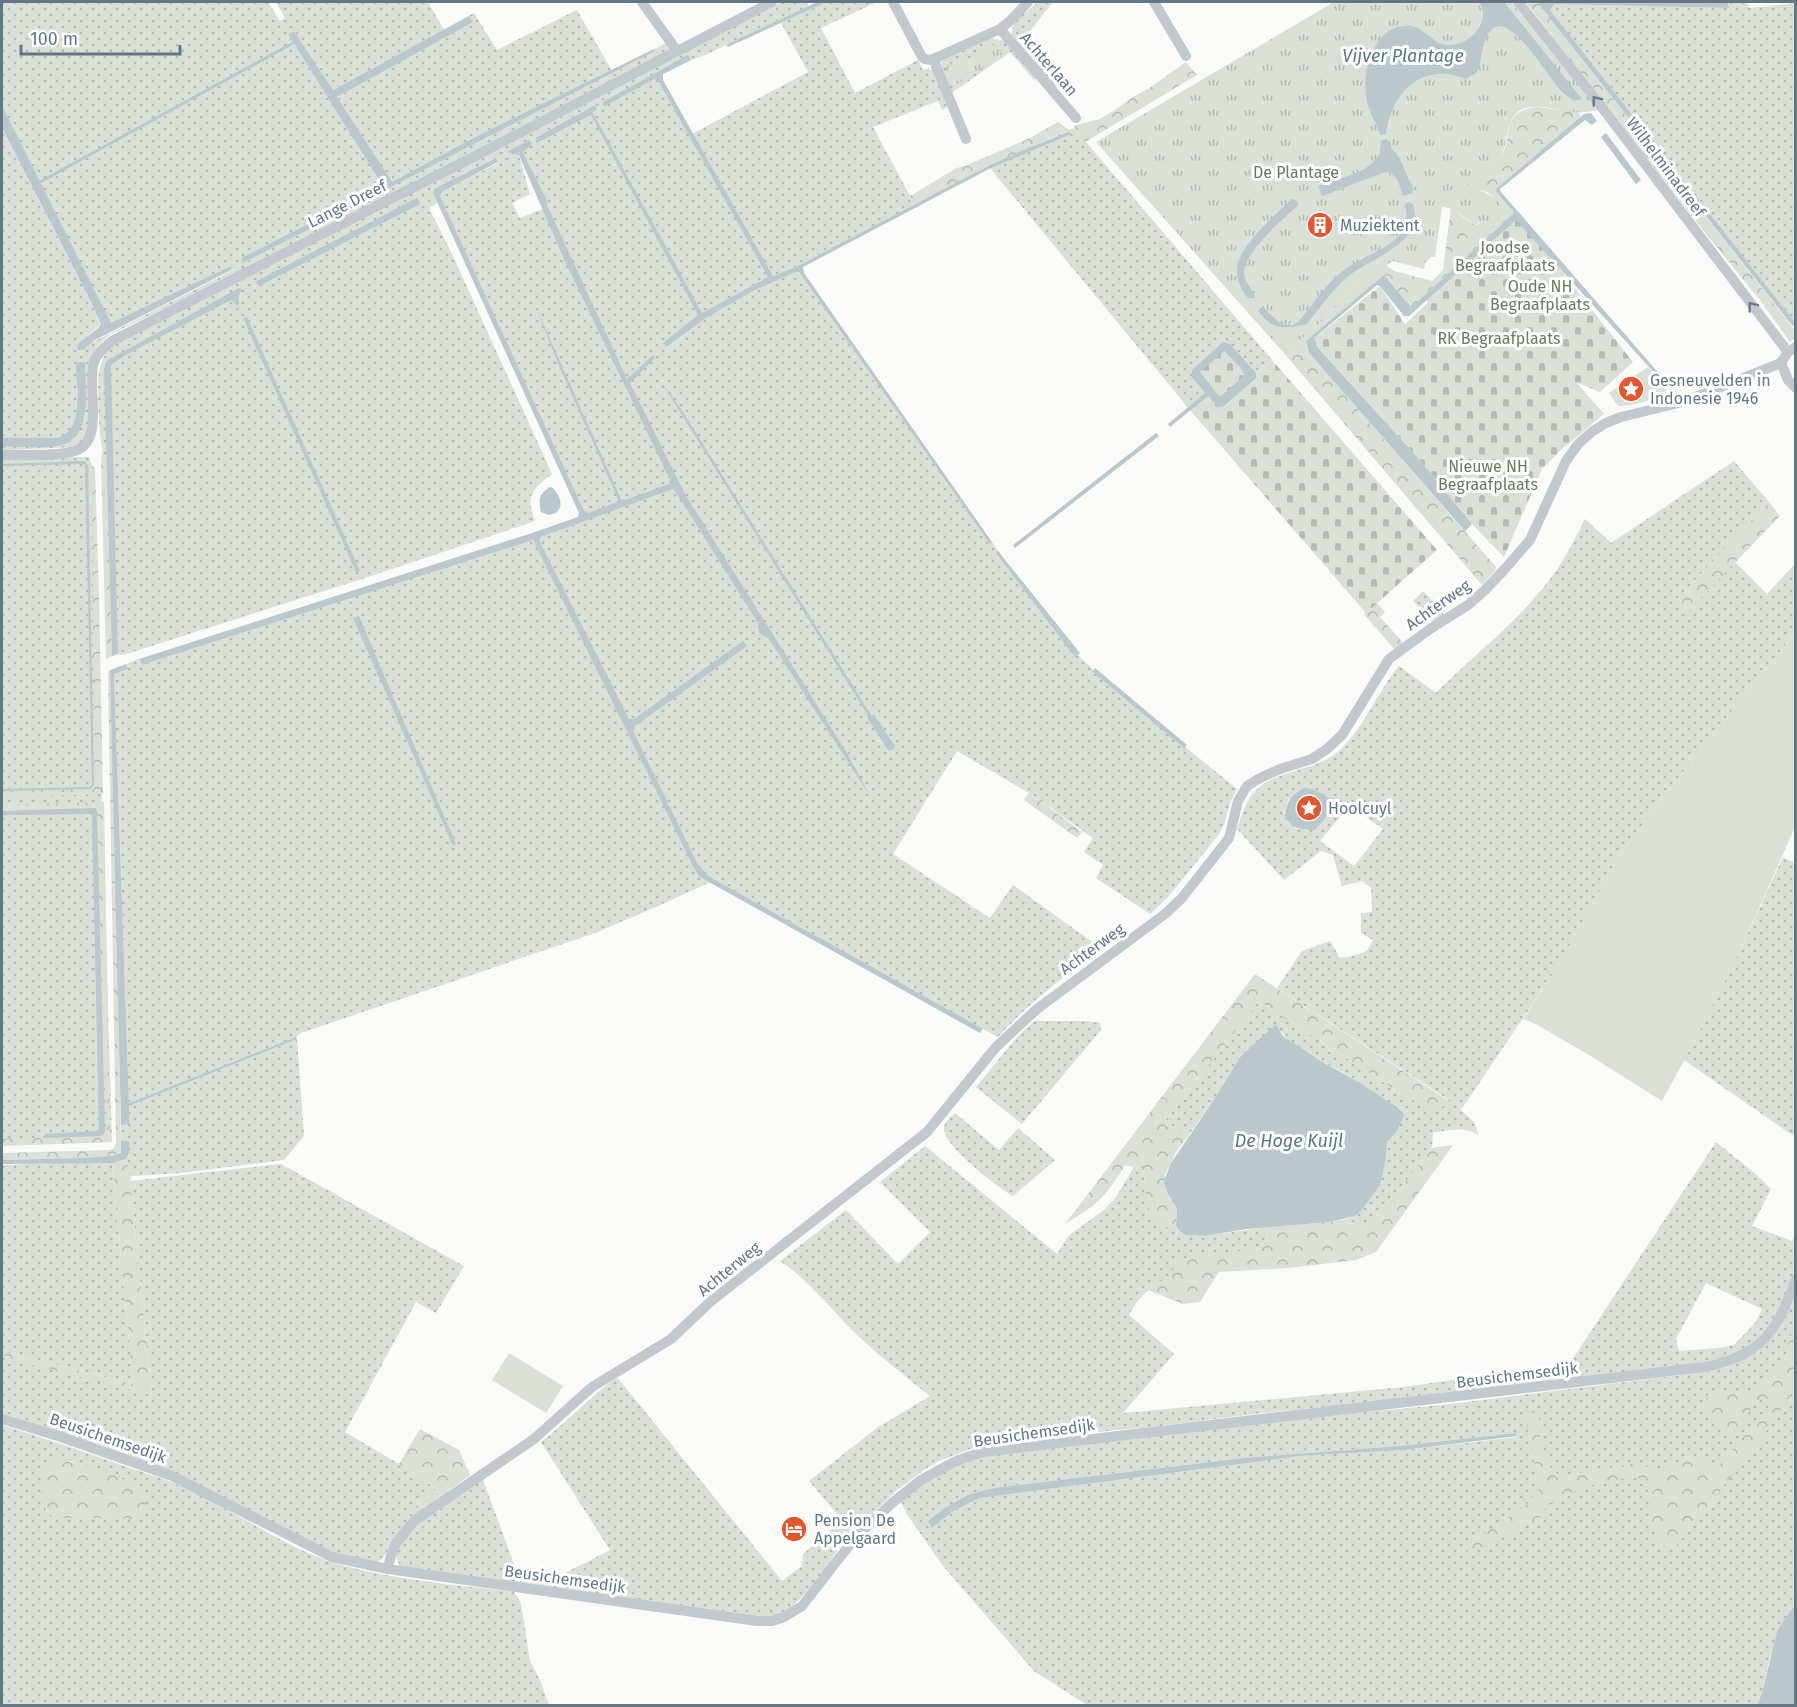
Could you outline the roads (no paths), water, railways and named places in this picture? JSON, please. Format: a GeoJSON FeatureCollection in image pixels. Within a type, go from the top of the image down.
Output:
{"type":"FeatureCollection","features":[{"type":"Feature","properties":{"kind":"street"},"geometry":{"type":"LineString","coordinates":[[642,2],[677,51]]}},
{"type":"Feature","properties":{"kind":"street","name":"Lange Dreef"},"geometry":{"type":"LineString","coordinates":[[2,455],[61,453],[77,450],[86,444],[93,429],[91,378],[94,362],[112,341],[772,2]]}},
{"type":"Feature","properties":{"kind":"street"},"geometry":{"type":"LineString","coordinates":[[893,2],[922,57],[928,60],[1000,29],[1028,2]]}},
{"type":"Feature","properties":{"kind":"street"},"geometry":{"type":"LineString","coordinates":[[1154,2],[1186,56]]}},
{"type":"Feature","properties":{"kind":"street","name":"Wilhelminadreef"},"geometry":{"type":"LineString","coordinates":[[1518,2],[1792,350]]}},
{"type":"Feature","properties":{"kind":"street","name":"Achterlaan"},"geometry":{"type":"LineString","coordinates":[[1000,29],[1076,118]]}},
{"type":"Feature","properties":{"kind":"street"},"geometry":{"type":"LineString","coordinates":[[935,58],[936,66],[966,139]]}},
{"type":"Feature","properties":{"kind":"street"},"geometry":{"type":"LineString","coordinates":[[1792,350],[1780,363],[1788,380],[1796,388]]}},
{"type":"Feature","properties":{"kind":"street","name":"Achterweg"},"geometry":{"type":"LineString","coordinates":[[388,1569],[396,1543],[414,1521],[534,1439],[592,1387],[671,1340],[710,1302],[927,1132],[996,1047],[1037,1009],[1165,914],[1182,898],[1229,838],[1238,801],[1247,786],[1280,769],[1312,759],[1327,749],[1342,735],[1389,658],[1468,605],[1510,564],[1530,540],[1566,461],[1579,443],[1593,431],[1621,417],[1683,402],[1780,363]]}},
{"type":"Feature","properties":{"kind":"street","name":"Beusichemsedijk"},"geometry":{"type":"LineString","coordinates":[[2,1419],[172,1476],[332,1557],[388,1569],[757,1621],[772,1621],[802,1606],[855,1538],[892,1503],[921,1480],[964,1458],[982,1452],[1705,1367],[1737,1359],[1764,1339],[1775,1327],[1796,1279]]}},
{"type":"Feature","properties":{"kind":"water"},"geometry":{"type":"Polygon","coordinates":[[[817,2],[827,2],[728,47],[726,45],[817,2]]]}},
{"type":"Feature","properties":{"kind":"water","name":"Vijver Plantage"},"geometry":{"type":"Polygon","coordinates":[[[1480,2],[1504,2],[1582,99],[1574,101],[1563,92],[1518,36],[1500,26],[1488,33],[1477,72],[1466,79],[1451,74],[1436,74],[1424,77],[1412,84],[1402,93],[1389,119],[1386,134],[1381,135],[1370,110],[1365,90],[1368,64],[1379,40],[1388,32],[1399,27],[1412,26],[1439,43],[1453,45],[1461,43],[1473,35],[1482,22],[1483,13],[1480,2]]]}},
{"type":"Feature","properties":{"kind":"water"},"geometry":{"type":"Polygon","coordinates":[[[1537,2],[1728,2],[1729,8],[1554,4],[1550,10],[1795,322],[1795,327],[1791,324],[1537,2]]]}},
{"type":"Feature","properties":{"kind":"water"},"geometry":{"type":"Polygon","coordinates":[[[469,16],[473,22],[337,97],[392,182],[473,138],[654,49],[655,51],[243,263],[241,258],[383,186],[288,34],[294,31],[333,90],[469,16]]]}},
{"type":"Feature","properties":{"kind":"water"},"geometry":{"type":"Polygon","coordinates":[[[688,55],[691,60],[663,74],[663,80],[773,276],[796,267],[988,166],[1030,147],[1069,132],[1071,134],[989,169],[803,267],[804,273],[992,542],[990,544],[799,272],[755,290],[706,318],[667,347],[663,343],[698,315],[591,115],[539,142],[535,138],[595,105],[597,109],[593,113],[702,313],[768,277],[659,82],[654,79],[603,105],[603,102],[688,55]]]}},
{"type":"Feature","properties":{"kind":"water"},"geometry":{"type":"Polygon","coordinates":[[[2,105],[111,323],[231,266],[233,269],[95,340],[83,350],[77,350],[78,344],[101,324],[2,128],[2,105]]]}},
{"type":"Feature","properties":{"kind":"water"},"geometry":{"type":"Polygon","coordinates":[[[1591,113],[1597,121],[1592,125],[1585,120],[1500,191],[1670,388],[1516,220],[1409,316],[1404,316],[1377,285],[1314,338],[1318,348],[1418,458],[1472,524],[1465,531],[1309,353],[1306,341],[1384,275],[1410,306],[1413,306],[1513,214],[1513,211],[1497,193],[1498,187],[1584,114],[1591,113]]]}},
{"type":"Feature","properties":{"kind":"water"},"geometry":{"type":"Polygon","coordinates":[[[1606,133],[1641,180],[1636,184],[1601,137],[1606,133]]]}},
{"type":"Feature","properties":{"kind":"water"},"geometry":{"type":"Polygon","coordinates":[[[1387,139],[1399,157],[1413,189],[1412,193],[1403,196],[1396,179],[1389,172],[1322,196],[1318,186],[1369,166],[1379,154],[1382,140],[1387,139]]]}},
{"type":"Feature","properties":{"kind":"water"},"geometry":{"type":"Polygon","coordinates":[[[529,140],[532,144],[523,152],[627,379],[653,355],[655,358],[630,383],[685,494],[847,753],[870,796],[769,639],[759,633],[758,623],[673,489],[543,536],[539,540],[629,719],[634,719],[743,641],[747,646],[635,726],[633,731],[697,863],[708,876],[983,1029],[980,1033],[700,877],[533,540],[141,665],[139,659],[578,517],[579,513],[433,193],[434,189],[496,158],[498,162],[442,192],[440,196],[584,511],[588,513],[618,500],[534,303],[621,499],[625,500],[669,484],[670,480],[564,259],[519,155],[507,152],[529,140]]]}},
{"type":"Feature","properties":{"kind":"water"},"geometry":{"type":"Polygon","coordinates":[[[417,198],[420,204],[259,286],[255,282],[417,198]]]}},
{"type":"Feature","properties":{"kind":"water"},"geometry":{"type":"Polygon","coordinates":[[[1292,199],[1296,200],[1298,206],[1257,246],[1246,265],[1244,277],[1255,298],[1248,298],[1237,276],[1242,253],[1258,233],[1292,199]]]}},
{"type":"Feature","properties":{"kind":"water"},"geometry":{"type":"Polygon","coordinates":[[[1408,202],[1413,204],[1415,215],[1412,231],[1396,246],[1346,278],[1306,325],[1275,326],[1258,311],[1261,307],[1282,324],[1292,325],[1298,322],[1337,276],[1351,265],[1397,238],[1405,226],[1407,215],[1405,205],[1408,202]]]}},
{"type":"Feature","properties":{"kind":"water"},"geometry":{"type":"Polygon","coordinates":[[[239,288],[242,290],[237,306],[231,300],[112,364],[118,654],[112,656],[104,372],[106,361],[239,288]]]}},
{"type":"Feature","properties":{"kind":"water"},"geometry":{"type":"Polygon","coordinates":[[[247,317],[360,571],[356,572],[243,318],[247,317]]]}},
{"type":"Feature","properties":{"kind":"water"},"geometry":{"type":"Polygon","coordinates":[[[1223,342],[1230,344],[1256,373],[1256,378],[1224,406],[1218,407],[1208,396],[1170,427],[1168,424],[1205,393],[1192,377],[1192,370],[1223,342]],[[1224,351],[1200,372],[1221,396],[1245,375],[1224,351]]]}},
{"type":"Feature","properties":{"kind":"water"},"geometry":{"type":"Polygon","coordinates":[[[76,362],[85,362],[86,386],[85,412],[77,435],[69,442],[57,446],[2,447],[2,438],[57,438],[66,433],[76,417],[78,394],[76,362]]]}},
{"type":"Feature","properties":{"kind":"water"},"geometry":{"type":"Polygon","coordinates":[[[661,381],[685,415],[871,715],[874,715],[895,746],[893,750],[888,750],[868,719],[661,381]]]}},
{"type":"Feature","properties":{"kind":"water"},"geometry":{"type":"Polygon","coordinates":[[[1156,433],[1159,436],[1015,548],[1013,545],[1156,433]]]}},
{"type":"Feature","properties":{"kind":"water"},"geometry":{"type":"Polygon","coordinates":[[[84,461],[88,465],[94,785],[91,789],[2,791],[2,789],[89,787],[92,785],[85,464],[2,466],[2,464],[84,461]]]}},
{"type":"Feature","properties":{"kind":"water"},"geometry":{"type":"Polygon","coordinates":[[[550,487],[553,488],[561,503],[556,513],[549,515],[541,512],[540,500],[550,487]]]}},
{"type":"Feature","properties":{"kind":"water"},"geometry":{"type":"Polygon","coordinates":[[[998,551],[1080,653],[1075,657],[996,553],[998,551]]]}},
{"type":"Feature","properties":{"kind":"water"},"geometry":{"type":"Polygon","coordinates":[[[359,616],[456,844],[453,846],[353,618],[359,616]]]}},
{"type":"Feature","properties":{"kind":"water"},"geometry":{"type":"Polygon","coordinates":[[[126,664],[128,669],[114,674],[129,1103],[296,1037],[297,1039],[129,1106],[129,1124],[121,1125],[110,670],[126,664]]]}},
{"type":"Feature","properties":{"kind":"water"},"geometry":{"type":"Polygon","coordinates":[[[1095,668],[1187,745],[1184,748],[1093,672],[1095,668]]]}},
{"type":"Feature","properties":{"kind":"water","name":"Hoolcuyl"},"geometry":{"type":"Polygon","coordinates":[[[1305,788],[1321,793],[1333,804],[1331,811],[1315,830],[1297,828],[1285,816],[1290,799],[1305,788]]]}},
{"type":"Feature","properties":{"kind":"water"},"geometry":{"type":"Polygon","coordinates":[[[96,808],[105,1131],[99,1136],[45,1138],[45,1134],[97,1131],[99,1129],[92,817],[89,814],[2,815],[2,811],[96,808]]]}},
{"type":"Feature","properties":{"kind":"water","name":"De Hoge Kuijl"},"geometry":{"type":"Polygon","coordinates":[[[1276,1024],[1283,1036],[1319,1060],[1357,1081],[1398,1108],[1404,1115],[1397,1131],[1387,1142],[1380,1185],[1355,1216],[1330,1222],[1247,1229],[1205,1236],[1186,1235],[1179,1231],[1176,1225],[1177,1209],[1167,1192],[1164,1181],[1171,1163],[1241,1056],[1276,1024]]]}},
{"type":"Feature","properties":{"kind":"water"},"geometry":{"type":"Polygon","coordinates":[[[121,1141],[129,1141],[129,1153],[126,1159],[112,1163],[2,1164],[2,1160],[111,1156],[121,1153],[121,1141]]]}},
{"type":"Feature","properties":{"kind":"water"},"geometry":{"type":"Polygon","coordinates":[[[1516,1433],[1517,1436],[1404,1450],[1300,1456],[980,1498],[955,1510],[932,1528],[928,1521],[968,1495],[994,1488],[1244,1458],[1399,1446],[1516,1433]]]}},
{"type":"Feature","properties":{"kind":"water"},"geometry":{"type":"Polygon","coordinates":[[[1795,1605],[1795,1705],[1757,1705],[1777,1632],[1795,1605]]]}},
{"type":"Feature","properties":{"kind":"waterway"},"geometry":{"type":"LineString","coordinates":[[40,182],[293,43]]}},
{"type":"Feature","properties":{"kind":"place","name":"Muziektent"},"geometry":{"type":"Point","coordinates":[1320,225]}},
{"type":"Feature","properties":{"kind":"place","name":"Gesneuvelden in Indonesie 1946"},"geometry":{"type":"Point","coordinates":[1631,389]}},
{"type":"Feature","properties":{"kind":"place","name":"Hoolcuyl"},"geometry":{"type":"Point","coordinates":[1309,808]}},
{"type":"Feature","properties":{"kind":"place","name":"Pension De Appelgaard"},"geometry":{"type":"Point","coordinates":[794,1529]}},
{"type":"Feature","properties":{"kind":"park label","name":"De Plantage"},"geometry":{"type":"Point","coordinates":[1296,172]}},
{"type":"Feature","properties":{"kind":"park label","name":"Joodse Begraafplaats"},"geometry":{"type":"Point","coordinates":[1505,256]}},
{"type":"Feature","properties":{"kind":"park label","name":"Oude NH Begraafplaats"},"geometry":{"type":"Point","coordinates":[1540,295]}},
{"type":"Feature","properties":{"kind":"park label","name":"RK Begraafplaats"},"geometry":{"type":"Point","coordinates":[1499,338]}},
{"type":"Feature","properties":{"kind":"park label","name":"Nieuwe NH Begraafplaats"},"geometry":{"type":"Point","coordinates":[1488,475]}}]}
